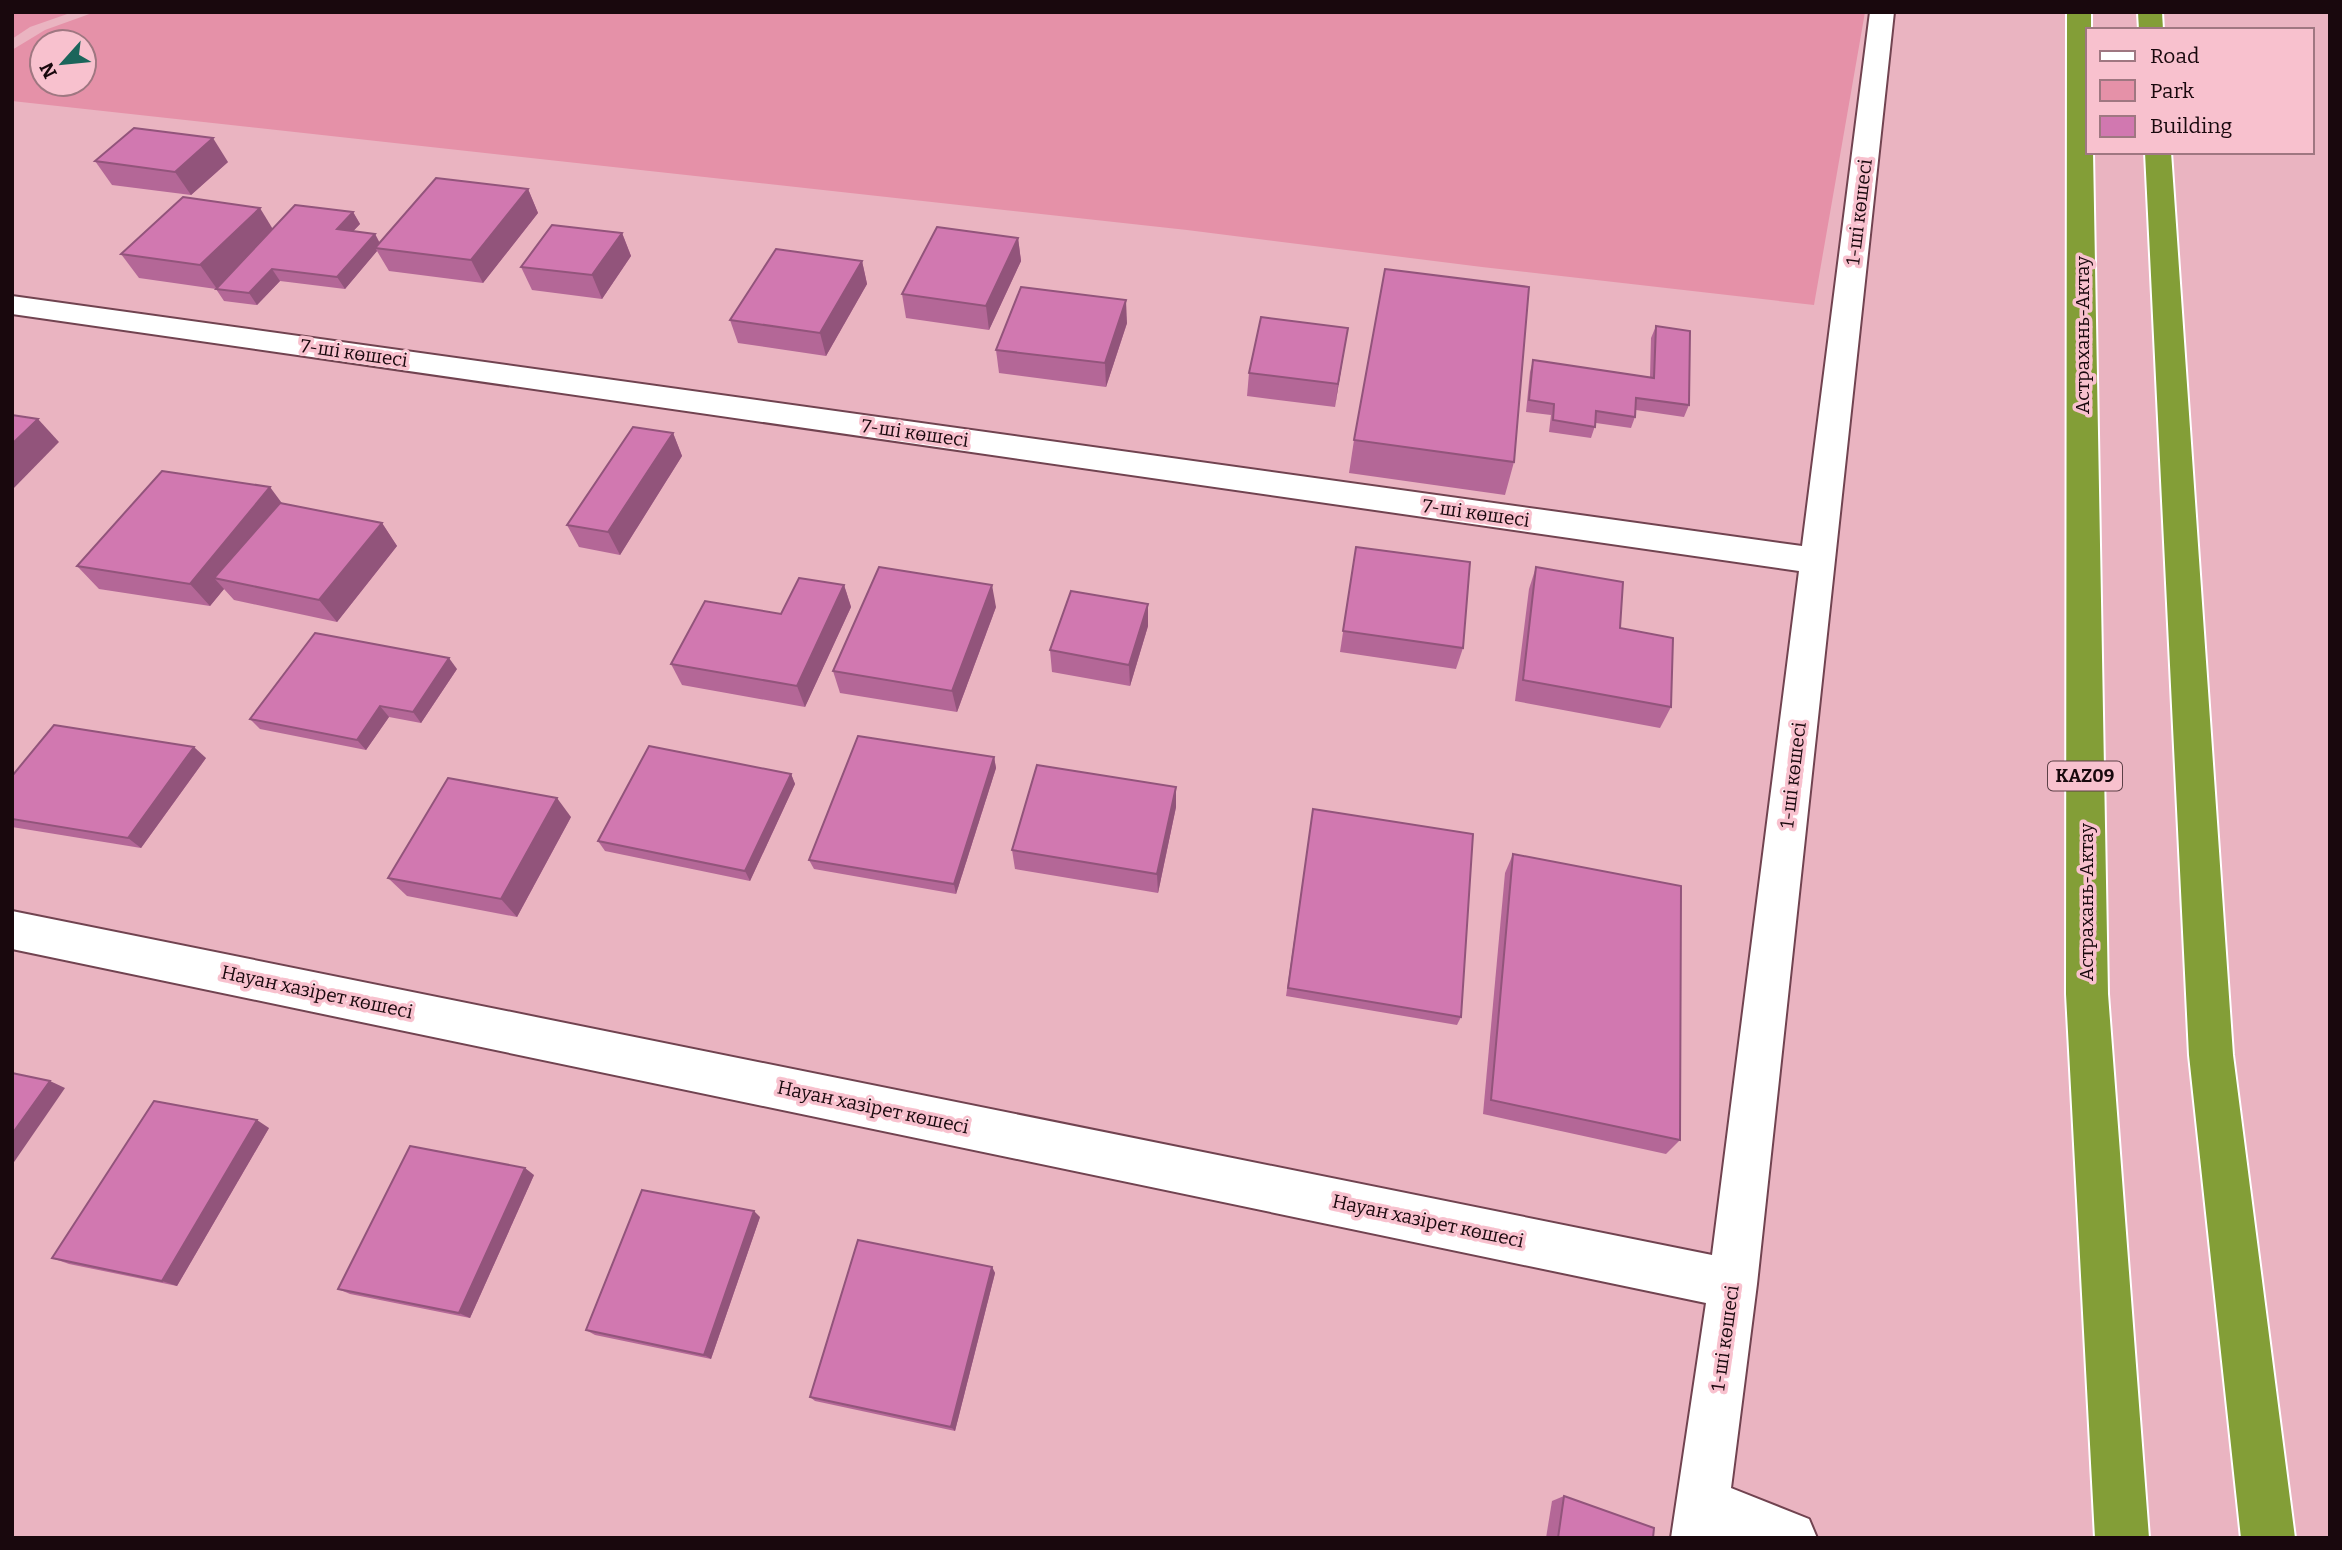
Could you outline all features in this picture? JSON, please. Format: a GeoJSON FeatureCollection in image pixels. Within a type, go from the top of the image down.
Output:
{"type":"FeatureCollection","features":[{"type":"Feature","properties":{"kind":"highway","name":"Астрахань-Актау"},"geometry":{"type":"LineString","coordinates":[[2079,12],[2087,994],[2122,1538]]}},
{"type":"Feature","properties":{"kind":"highway"},"geometry":{"type":"LineString","coordinates":[[2158,154],[2211,1055],[2268,1538]]}},
{"type":"Feature","properties":{"kind":"street","name":"1-шi көшесі"},"geometry":{"type":"LineString","coordinates":[[1700,1520],[1733,1284],[1882,12]]}},
{"type":"Feature","properties":{"kind":"street","name":"7-шi көшесі"},"geometry":{"type":"LineString","coordinates":[[12,305],[1818,561]]}},
{"type":"Feature","properties":{"kind":"street","name":"Науан хазірет көшесі"},"geometry":{"type":"LineString","coordinates":[[12,930],[1733,1284]]}},
{"type":"Feature","properties":{"kind":"street"},"geometry":{"type":"LineString","coordinates":[[1700,1520],[1790,1538]]}},
{"type":"Feature","properties":{"kind":"green space"},"geometry":{"type":"Polygon","coordinates":[[[12,12],[73,12],[30,27],[12,39],[12,12]]]}},
{"type":"Feature","properties":{"kind":"green space"},"geometry":{"type":"Polygon","coordinates":[[[95,12],[1865,12],[1814,305],[1187,230],[12,101],[12,50],[28,40],[28,98],[98,98],[98,28],[51,28],[95,12]]]}},
{"type":"Feature","properties":{"kind":"building"},"geometry":{"type":"Polygon","coordinates":[[[134,128],[213,138],[175,172],[95,161],[134,128]]]}},
{"type":"Feature","properties":{"kind":"building"},"geometry":{"type":"Polygon","coordinates":[[[436,178],[528,189],[471,260],[375,248],[436,178]]]}},
{"type":"Feature","properties":{"kind":"building"},"geometry":{"type":"Polygon","coordinates":[[[183,197],[260,208],[200,265],[121,254],[183,197]]]}},
{"type":"Feature","properties":{"kind":"building"},"geometry":{"type":"Polygon","coordinates":[[[295,205],[353,212],[337,229],[375,234],[337,277],[272,269],[249,293],[216,289],[295,205]]]}},
{"type":"Feature","properties":{"kind":"building"},"geometry":{"type":"Polygon","coordinates":[[[552,225],[622,233],[592,275],[521,267],[552,225]]]}},
{"type":"Feature","properties":{"kind":"building"},"geometry":{"type":"Polygon","coordinates":[[[937,227],[1018,238],[986,306],[902,294],[937,227]]]}},
{"type":"Feature","properties":{"kind":"building"},"geometry":{"type":"Polygon","coordinates":[[[776,249],[862,261],[820,333],[730,320],[776,249]]]}},
{"type":"Feature","properties":{"kind":"building"},"geometry":{"type":"Polygon","coordinates":[[[1385,269],[1529,287],[1514,462],[1354,440],[1385,269]]]}},
{"type":"Feature","properties":{"kind":"building"},"geometry":{"type":"Polygon","coordinates":[[[1021,287],[1126,300],[1105,363],[996,350],[1021,287]]]}},
{"type":"Feature","properties":{"kind":"building"},"geometry":{"type":"Polygon","coordinates":[[[1261,317],[1348,328],[1338,384],[1249,373],[1261,317]]]}},
{"type":"Feature","properties":{"kind":"building"},"geometry":{"type":"Polygon","coordinates":[[[1656,326],[1690,331],[1689,405],[1636,398],[1635,417],[1596,411],[1595,427],[1553,420],[1554,404],[1529,400],[1533,360],[1654,378],[1656,326]]]}},
{"type":"Feature","properties":{"kind":"building"},"geometry":{"type":"Polygon","coordinates":[[[12,415],[38,419],[12,444],[12,415]]]}},
{"type":"Feature","properties":{"kind":"building"},"geometry":{"type":"Polygon","coordinates":[[[633,427],[673,433],[608,532],[567,525],[633,427]]]}},
{"type":"Feature","properties":{"kind":"building"},"geometry":{"type":"Polygon","coordinates":[[[162,471],[270,487],[190,584],[77,566],[162,471]]]}},
{"type":"Feature","properties":{"kind":"building"},"geometry":{"type":"Polygon","coordinates":[[[280,503],[382,523],[319,600],[214,578],[280,503]]]}},
{"type":"Feature","properties":{"kind":"building"},"geometry":{"type":"Polygon","coordinates":[[[1356,547],[1470,562],[1463,648],[1343,631],[1356,547]]]}},
{"type":"Feature","properties":{"kind":"building"},"geometry":{"type":"Polygon","coordinates":[[[879,567],[992,585],[952,691],[833,671],[879,567]]]}},
{"type":"Feature","properties":{"kind":"building"},"geometry":{"type":"Polygon","coordinates":[[[1536,567],[1623,582],[1620,628],[1673,638],[1671,707],[1523,680],[1536,567]]]}},
{"type":"Feature","properties":{"kind":"building"},"geometry":{"type":"Polygon","coordinates":[[[799,578],[844,585],[797,686],[671,664],[705,601],[781,614],[799,578]]]}},
{"type":"Feature","properties":{"kind":"building"},"geometry":{"type":"Polygon","coordinates":[[[1071,591],[1148,604],[1129,665],[1050,650],[1071,591]]]}},
{"type":"Feature","properties":{"kind":"building"},"geometry":{"type":"Polygon","coordinates":[[[315,633],[449,658],[413,712],[380,706],[357,740],[250,719],[315,633]]]}},
{"type":"Feature","properties":{"kind":"building"},"geometry":{"type":"Polygon","coordinates":[[[54,725],[194,747],[128,838],[12,819],[12,776],[54,725]]]}},
{"type":"Feature","properties":{"kind":"building"},"geometry":{"type":"Polygon","coordinates":[[[858,736],[994,757],[954,884],[809,860],[858,736]]]}},
{"type":"Feature","properties":{"kind":"building"},"geometry":{"type":"Polygon","coordinates":[[[649,746],[791,774],[745,871],[598,841],[649,746]]]}},
{"type":"Feature","properties":{"kind":"building"},"geometry":{"type":"Polygon","coordinates":[[[1037,765],[1176,787],[1157,874],[1012,850],[1037,765]]]}},
{"type":"Feature","properties":{"kind":"building"},"geometry":{"type":"Polygon","coordinates":[[[448,778],[557,798],[501,899],[388,878],[448,778]]]}},
{"type":"Feature","properties":{"kind":"building"},"geometry":{"type":"Polygon","coordinates":[[[1313,809],[1473,834],[1461,1017],[1288,988],[1313,809]]]}},
{"type":"Feature","properties":{"kind":"building"},"geometry":{"type":"Polygon","coordinates":[[[1513,854],[1681,886],[1680,1140],[1491,1100],[1513,854]]]}},
{"type":"Feature","properties":{"kind":"building"},"geometry":{"type":"Polygon","coordinates":[[[12,1073],[50,1081],[12,1134],[12,1073]]]}},
{"type":"Feature","properties":{"kind":"building"},"geometry":{"type":"Polygon","coordinates":[[[154,1101],[257,1120],[162,1281],[52,1258],[154,1101]]]}},
{"type":"Feature","properties":{"kind":"building"},"geometry":{"type":"Polygon","coordinates":[[[410,1146],[525,1168],[459,1313],[338,1289],[410,1146]]]}},
{"type":"Feature","properties":{"kind":"building"},"geometry":{"type":"Polygon","coordinates":[[[642,1190],[754,1211],[704,1355],[586,1330],[642,1190]]]}},
{"type":"Feature","properties":{"kind":"building"},"geometry":{"type":"Polygon","coordinates":[[[858,1240],[992,1267],[951,1427],[810,1397],[858,1240]]]}},
{"type":"Feature","properties":{"kind":"building"},"geometry":{"type":"Polygon","coordinates":[[[1564,1496],[1654,1528],[1653,1538],[1558,1538],[1564,1496]]]}}]}
